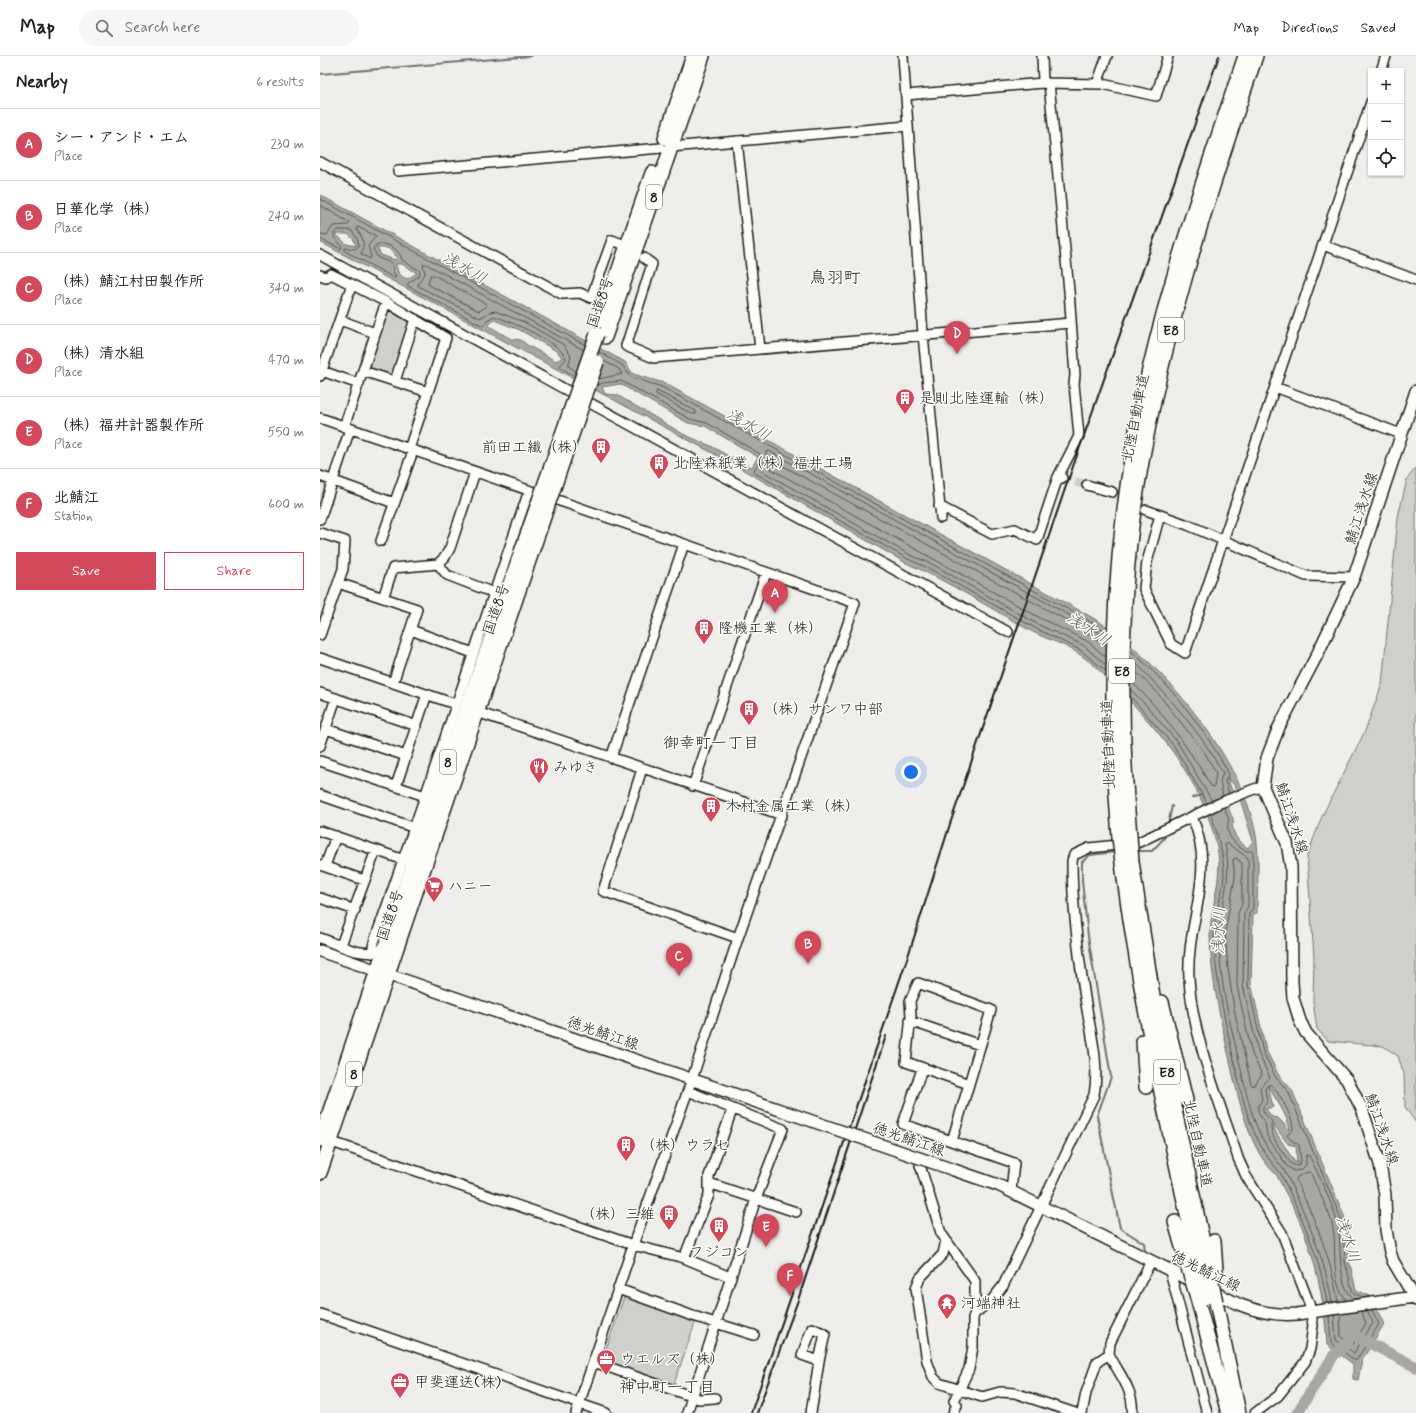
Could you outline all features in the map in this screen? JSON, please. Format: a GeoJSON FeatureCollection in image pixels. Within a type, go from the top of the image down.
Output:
{"type":"FeatureCollection","features":[{"type":"Feature","properties":{"kind":"highway","name":"国道8号"},"geometry":{"type":"LineString","coordinates":[[383,974],[386,948],[435,798],[526,554],[666,148],[693,56]]}},
{"type":"Feature","properties":{"kind":"highway","name":"国道8号"},"geometry":{"type":"LineString","coordinates":[[666,148],[703,56]]}},
{"type":"Feature","properties":{"kind":"highway","name":"北陸自動車道"},"geometry":{"type":"LineString","coordinates":[[1233,1412],[1209,1300],[1210,1278],[1150,1040],[1127,863],[1112,720],[1126,496],[1133,451],[1150,370],[1197,201],[1245,56]]}},
{"type":"Feature","properties":{"kind":"highway","name":"北陸自動車道"},"geometry":{"type":"LineString","coordinates":[[1124,836],[1119,611],[1135,506],[1155,396],[1189,262],[1256,56]]}},
{"type":"Feature","properties":{"kind":"highway","name":"国道8号"},"geometry":{"type":"LineString","coordinates":[[320,1173],[323,1140],[383,974],[395,949],[480,713],[526,554]]}},
{"type":"Feature","properties":{"kind":"highway"},"geometry":{"type":"LineString","coordinates":[[1132,899],[1130,940],[1143,1041],[1146,1087]]}},
{"type":"Feature","properties":{"kind":"highway"},"geometry":{"type":"LineString","coordinates":[[1132,899],[1186,1100]]}},
{"type":"Feature","properties":{"kind":"highway"},"geometry":{"type":"LineString","coordinates":[[1175,1222],[1188,1268],[1209,1300]]}},
{"type":"Feature","properties":{"kind":"highway"},"geometry":{"type":"LineString","coordinates":[[1209,1300],[1214,1241]]}},
{"type":"Feature","properties":{"kind":"main road","name":"鯖江浅水線"},"geometry":{"type":"LineString","coordinates":[[1415,1299],[1393,1261],[1390,1252],[1386,1230],[1385,1195],[1380,1164],[1362,1108],[1347,1080],[1306,1033],[1300,1021],[1293,998],[1291,867],[1287,843],[1259,788],[1267,758],[1279,727],[1317,655],[1354,577],[1400,434],[1416,391]]}},
{"type":"Feature","properties":{"kind":"main road","name":"徳光鯖江線"},"geometry":{"type":"LineString","coordinates":[[320,951],[998,1185],[1238,1304],[1262,1312],[1285,1315],[1394,1300],[1415,1299]]}},
{"type":"Feature","properties":{"kind":"street"},"geometry":{"type":"LineString","coordinates":[[904,56],[907,126],[923,335],[940,518]]}},
{"type":"Feature","properties":{"kind":"street"},"geometry":{"type":"LineString","coordinates":[[939,506],[992,534],[1015,529],[1037,540],[1060,477],[1079,436],[1074,384],[1075,375],[1071,323],[1042,56]]}},
{"type":"Feature","properties":{"kind":"street"},"geometry":{"type":"LineString","coordinates":[[1097,84],[1107,56]]}},
{"type":"Feature","properties":{"kind":"street"},"geometry":{"type":"LineString","coordinates":[[906,95],[1046,83],[1097,84],[1156,96],[1168,56]]}},
{"type":"Feature","properties":{"kind":"street"},"geometry":{"type":"LineString","coordinates":[[1382,68],[1386,56]]}},
{"type":"Feature","properties":{"kind":"street"},"geometry":{"type":"LineString","coordinates":[[1160,514],[1147,562],[1144,589],[1171,644],[1184,652],[1264,412],[1275,387],[1370,104]]}},
{"type":"Feature","properties":{"kind":"street"},"geometry":{"type":"LineString","coordinates":[[398,171],[907,126]]}},
{"type":"Feature","properties":{"kind":"street"},"geometry":{"type":"LineString","coordinates":[[737,141],[760,349]]}},
{"type":"Feature","properties":{"kind":"street"},"geometry":{"type":"LineString","coordinates":[[320,162],[562,294],[580,294],[591,298],[612,240],[620,243]]}},
{"type":"Feature","properties":{"kind":"street"},"geometry":{"type":"LineString","coordinates":[[1323,245],[1416,280]]}},
{"type":"Feature","properties":{"kind":"street"},"geometry":{"type":"LineString","coordinates":[[320,255],[1008,632]]}},
{"type":"Feature","properties":{"kind":"street"},"geometry":{"type":"LineString","coordinates":[[644,258],[652,264],[626,346],[654,358],[1071,323]]}},
{"type":"Feature","properties":{"kind":"street"},"geometry":{"type":"LineString","coordinates":[[320,275],[326,277],[331,274],[352,284],[386,302],[446,338],[381,541]]}},
{"type":"Feature","properties":{"kind":"street"},"geometry":{"type":"LineString","coordinates":[[352,284],[321,374],[359,384]]}},
{"type":"Feature","properties":{"kind":"street"},"geometry":{"type":"LineString","coordinates":[[320,519],[333,481],[359,384],[386,302]]}},
{"type":"Feature","properties":{"kind":"street"},"geometry":{"type":"LineString","coordinates":[[395,381],[415,319]]}},
{"type":"Feature","properties":{"kind":"street"},"geometry":{"type":"LineString","coordinates":[[340,320],[376,333]]}},
{"type":"Feature","properties":{"kind":"street"},"geometry":{"type":"LineString","coordinates":[[363,371],[428,392]]}},
{"type":"Feature","properties":{"kind":"street"},"geometry":{"type":"LineString","coordinates":[[1275,387],[1400,434]]}},
{"type":"Feature","properties":{"kind":"street"},"geometry":{"type":"LineString","coordinates":[[320,418],[855,603],[738,938],[688,1091],[632,1246],[576,1413]]}},
{"type":"Feature","properties":{"kind":"street"},"geometry":{"type":"LineString","coordinates":[[383,598],[393,568],[438,564],[444,558],[450,548],[475,472]]}},
{"type":"Feature","properties":{"kind":"street"},"geometry":{"type":"LineString","coordinates":[[320,476],[394,503]]}},
{"type":"Feature","properties":{"kind":"street"},"geometry":{"type":"LineString","coordinates":[[1086,485],[1112,492]]}},
{"type":"Feature","properties":{"kind":"street"},"geometry":{"type":"LineString","coordinates":[[372,953],[374,942],[415,828],[455,704],[529,491]]}},
{"type":"Feature","properties":{"kind":"street"},"geometry":{"type":"LineString","coordinates":[[556,500],[480,713],[642,769],[782,815]]}},
{"type":"Feature","properties":{"kind":"street"},"geometry":{"type":"LineString","coordinates":[[1146,510],[1160,514],[1306,576],[1354,577]]}},
{"type":"Feature","properties":{"kind":"street"},"geometry":{"type":"LineString","coordinates":[[320,533],[345,541],[343,569],[320,635]]}},
{"type":"Feature","properties":{"kind":"street"},"geometry":{"type":"LineString","coordinates":[[611,758],[684,544]]}},
{"type":"Feature","properties":{"kind":"street"},"geometry":{"type":"LineString","coordinates":[[438,564],[447,575],[494,593]]}},
{"type":"Feature","properties":{"kind":"street"},"geometry":{"type":"LineString","coordinates":[[693,786],[766,573]]}},
{"type":"Feature","properties":{"kind":"street"},"geometry":{"type":"LineString","coordinates":[[338,583],[417,609],[393,683]]}},
{"type":"Feature","properties":{"kind":"street"},"geometry":{"type":"LineString","coordinates":[[411,630],[473,652]]}},
{"type":"Feature","properties":{"kind":"street"},"geometry":{"type":"LineString","coordinates":[[320,658],[455,704]]}},
{"type":"Feature","properties":{"kind":"street"},"geometry":{"type":"LineString","coordinates":[[320,693],[417,726]]}},
{"type":"Feature","properties":{"kind":"street"},"geometry":{"type":"LineString","coordinates":[[396,786],[427,694]]}},
{"type":"Feature","properties":{"kind":"street"},"geometry":{"type":"LineString","coordinates":[[320,746],[336,698]]}},
{"type":"Feature","properties":{"kind":"street"},"geometry":{"type":"LineString","coordinates":[[326,729],[406,756]]}},
{"type":"Feature","properties":{"kind":"street"},"geometry":{"type":"LineString","coordinates":[[320,761],[425,796]]}},
{"type":"Feature","properties":{"kind":"street"},"geometry":{"type":"LineString","coordinates":[[642,769],[603,891],[738,938]]}},
{"type":"Feature","properties":{"kind":"street"},"geometry":{"type":"LineString","coordinates":[[975,1313],[991,1300],[1003,1286],[1042,1206],[1054,1175],[1094,1095],[1097,1082],[1097,1065],[1076,936],[1072,897],[1072,860],[1074,855],[1089,848],[1137,842],[1259,788]]}},
{"type":"Feature","properties":{"kind":"street"},"geometry":{"type":"LineString","coordinates":[[320,795],[415,828]]}},
{"type":"Feature","properties":{"kind":"street"},"geometry":{"type":"LineString","coordinates":[[1193,816],[1200,837],[1203,857],[1201,886],[1189,965],[1190,995],[1195,1020],[1238,1158],[1246,1176],[1282,1233],[1313,1312],[1313,1337],[1305,1362],[1278,1396],[1255,1413]]}},
{"type":"Feature","properties":{"kind":"street"},"geometry":{"type":"LineString","coordinates":[[320,831],[404,860]]}},
{"type":"Feature","properties":{"kind":"street"},"geometry":{"type":"LineString","coordinates":[[336,836],[323,866],[364,880]]}},
{"type":"Feature","properties":{"kind":"street"},"geometry":{"type":"LineString","coordinates":[[341,945],[376,850]]}},
{"type":"Feature","properties":{"kind":"street"},"geometry":{"type":"LineString","coordinates":[[320,898],[355,910]]}},
{"type":"Feature","properties":{"kind":"street"},"geometry":{"type":"LineString","coordinates":[[320,938],[361,952],[372,953],[386,948]]}},
{"type":"Feature","properties":{"kind":"street"},"geometry":{"type":"LineString","coordinates":[[952,1140],[969,1084],[980,1045],[991,1010],[918,983],[910,1001],[910,1021],[906,1062],[922,1069],[969,1084]]}},
{"type":"Feature","properties":{"kind":"street"},"geometry":{"type":"LineString","coordinates":[[910,1021],[980,1045]]}},
{"type":"Feature","properties":{"kind":"street"},"geometry":{"type":"LineString","coordinates":[[922,1069],[903,1124],[1014,1163],[1011,1192]]}},
{"type":"Feature","properties":{"kind":"street"},"geometry":{"type":"LineString","coordinates":[[687,1413],[756,1200],[783,1129],[732,1110],[688,1091]]}},
{"type":"Feature","properties":{"kind":"street"},"geometry":{"type":"LineString","coordinates":[[684,1258],[708,1195],[709,1176],[732,1110]]}},
{"type":"Feature","properties":{"kind":"street"},"geometry":{"type":"LineString","coordinates":[[323,1140],[632,1246],[684,1258],[730,1277]]}},
{"type":"Feature","properties":{"kind":"street"},"geometry":{"type":"LineString","coordinates":[[920,1165],[941,1233],[975,1281],[975,1313],[972,1324],[973,1347],[969,1369],[954,1401],[957,1405],[957,1413]]}},
{"type":"Feature","properties":{"kind":"street"},"geometry":{"type":"LineString","coordinates":[[708,1183],[796,1212]]}},
{"type":"Feature","properties":{"kind":"street"},"geometry":{"type":"LineString","coordinates":[[946,1240],[943,1254],[920,1278],[916,1288],[927,1361],[933,1377],[939,1383],[982,1397],[1000,1392],[1015,1393],[1075,1413]]}},
{"type":"Feature","properties":{"kind":"street"},"geometry":{"type":"LineString","coordinates":[[1132,1413],[1132,1399],[1130,1392],[1109,1354],[1110,1343],[1151,1261]]}},
{"type":"Feature","properties":{"kind":"street"},"geometry":{"type":"LineString","coordinates":[[1170,1271],[1207,1413]]}},
{"type":"Feature","properties":{"kind":"street"},"geometry":{"type":"LineString","coordinates":[[618,1289],[754,1335]]}},
{"type":"Feature","properties":{"kind":"street"},"geometry":{"type":"LineString","coordinates":[[320,1314],[606,1413]]}},
{"type":"Feature","properties":{"kind":"street"},"geometry":{"type":"LineString","coordinates":[[1082,1413],[1086,1393],[1097,1362],[1109,1354]]}},
{"type":"Feature","properties":{"kind":"street"},"geometry":{"type":"LineString","coordinates":[[811,1413],[819,1361]]}},
{"type":"Feature","properties":{"kind":"street"},"geometry":{"type":"LineString","coordinates":[[594,1362],[699,1399],[715,1398]]}},
{"type":"Feature","properties":{"kind":"shaded area"},"geometry":{"type":"Polygon","coordinates":[[[389,308],[413,321],[393,379],[365,370],[389,308]]]}},
{"type":"Feature","properties":{"kind":"shaded area"},"geometry":{"type":"Polygon","coordinates":[[[1416,468],[1416,1123],[1405,1107],[1404,1074],[1398,1056],[1383,1046],[1328,1041],[1317,1029],[1313,1002],[1314,958],[1307,856],[1322,816],[1365,731],[1382,684],[1398,517],[1407,479],[1416,468]]]}},
{"type":"Feature","properties":{"kind":"shaded area"},"geometry":{"type":"Polygon","coordinates":[[[628,1295],[694,1318],[695,1323],[674,1384],[671,1385],[605,1362],[603,1358],[624,1297],[628,1295]]]}},
{"type":"Feature","properties":{"kind":"water"},"geometry":{"type":"Polygon","coordinates":[[[320,195],[625,362],[633,374],[664,383],[1086,614],[1111,629],[1136,650],[1181,696],[1221,750],[1249,807],[1256,835],[1258,864],[1257,913],[1253,914],[1251,983],[1266,1050],[1278,1074],[1292,1090],[1347,1223],[1349,1260],[1356,1290],[1370,1296],[1384,1324],[1362,1360],[1358,1380],[1353,1379],[1353,1364],[1327,1345],[1322,1300],[1316,1270],[1302,1227],[1276,1174],[1260,1155],[1248,1129],[1239,1100],[1221,1023],[1212,969],[1210,933],[1219,873],[1219,862],[1212,828],[1193,783],[1180,762],[1166,742],[1134,705],[1103,674],[1074,651],[1033,632],[954,587],[906,563],[733,464],[320,242],[320,195]],[[336,234],[346,244],[356,246],[354,240],[348,234],[336,234]],[[377,248],[381,255],[395,260],[397,257],[388,248],[377,248]],[[396,264],[402,277],[407,279],[417,273],[402,264],[396,264]],[[494,320],[489,326],[511,339],[521,340],[527,345],[556,361],[562,358],[558,352],[520,330],[494,320]],[[620,384],[602,387],[605,394],[617,395],[683,434],[711,446],[744,465],[752,467],[758,457],[705,426],[688,423],[620,384]],[[1227,776],[1234,797],[1228,804],[1234,823],[1232,824],[1235,835],[1241,843],[1248,848],[1253,841],[1237,789],[1227,776]],[[1268,1086],[1273,1107],[1266,1109],[1272,1117],[1278,1118],[1290,1130],[1284,1113],[1268,1086]],[[1274,1125],[1275,1131],[1294,1161],[1297,1163],[1296,1146],[1288,1144],[1274,1125]]]}},
{"type":"Feature","properties":{"kind":"waterway"},"geometry":{"type":"LineString","coordinates":[[320,74],[531,56]]}},
{"type":"Feature","properties":{"kind":"waterway"},"geometry":{"type":"LineString","coordinates":[[1192,798],[1201,795]]}},
{"type":"Feature","properties":{"kind":"waterway"},"geometry":{"type":"LineString","coordinates":[[1168,824],[1172,806]]}},
{"type":"Feature","properties":{"kind":"waterway"},"geometry":{"type":"LineString","coordinates":[[1136,851],[1152,851],[1165,837],[1166,832]]}},
{"type":"Feature","properties":{"kind":"waterway"},"geometry":{"type":"LineString","coordinates":[[1115,852],[1090,855],[1082,862],[1082,881],[1088,936],[1111,1077],[1097,1116],[1120,1228],[1144,1243],[1145,1253]]}},
{"type":"Feature","properties":{"kind":"waterway"},"geometry":{"type":"LineString","coordinates":[[1358,1337],[1416,1367]]}},
{"type":"Feature","properties":{"kind":"waterway","name":"浅水川"},"geometry":{"type":"LineString","coordinates":[[1297,1413],[1334,1355],[1348,1343]]}},
{"type":"Feature","properties":{"kind":"tunnel"},"geometry":{"type":"LineString","coordinates":[[1062,478],[1087,485]]}},
{"type":"Feature","properties":{"kind":"tunnel"},"geometry":{"type":"LineString","coordinates":[[1112,492],[1146,510]]}},
{"type":"Feature","properties":{"kind":"railway"},"geometry":{"type":"LineString","coordinates":[[751,1413],[911,947],[950,824],[1065,489],[1219,56]]}},
{"type":"Feature","properties":{"kind":"railway"},"geometry":{"type":"LineString","coordinates":[[757,1413],[798,1300],[886,1036]]}},
{"type":"Feature","properties":{"kind":"place","name":"（株）清水組"},"geometry":{"type":"Point","coordinates":[957,354]}},
{"type":"Feature","properties":{"kind":"place","name":"是則北陸運輸（株）"},"geometry":{"type":"Point","coordinates":[905,415]}},
{"type":"Feature","properties":{"kind":"place","name":"前田工繊（株）"},"geometry":{"type":"Point","coordinates":[601,464]}},
{"type":"Feature","properties":{"kind":"place","name":"北陸森紙業（株）福井工場"},"geometry":{"type":"Point","coordinates":[659,480]}},
{"type":"Feature","properties":{"kind":"place","name":"シー・アンド・エム"},"geometry":{"type":"Point","coordinates":[775,613]}},
{"type":"Feature","properties":{"kind":"place","name":"隆機工業（株）"},"geometry":{"type":"Point","coordinates":[704,645]}},
{"type":"Feature","properties":{"kind":"place","name":"（株）サンワ中部"},"geometry":{"type":"Point","coordinates":[749,726]}},
{"type":"Feature","properties":{"kind":"place","name":"みゆき"},"geometry":{"type":"Point","coordinates":[539,784]}},
{"type":"Feature","properties":{"kind":"place","name":"木村金属工業（株）"},"geometry":{"type":"Point","coordinates":[711,823]}},
{"type":"Feature","properties":{"kind":"place","name":"ハニー"},"geometry":{"type":"Point","coordinates":[434,903]}},
{"type":"Feature","properties":{"kind":"place","name":"日華化学（株）"},"geometry":{"type":"Point","coordinates":[808,964]}},
{"type":"Feature","properties":{"kind":"place","name":"（株）鯖江村田製作所"},"geometry":{"type":"Point","coordinates":[679,976]}},
{"type":"Feature","properties":{"kind":"place","name":"（株）ウラセ"},"geometry":{"type":"Point","coordinates":[626,1162]}},
{"type":"Feature","properties":{"kind":"place","name":"（株）三維"},"geometry":{"type":"Point","coordinates":[669,1231]}},
{"type":"Feature","properties":{"kind":"place","name":"フジコン"},"geometry":{"type":"Point","coordinates":[719,1243]}},
{"type":"Feature","properties":{"kind":"place","name":"（株）福井計器製作所"},"geometry":{"type":"Point","coordinates":[766,1247]}},
{"type":"Feature","properties":{"kind":"place","name":"北鯖江"},"geometry":{"type":"Point","coordinates":[790,1296]}},
{"type":"Feature","properties":{"kind":"place","name":"河端神社"},"geometry":{"type":"Point","coordinates":[947,1320]}},
{"type":"Feature","properties":{"kind":"place","name":"ウエルズ（株）"},"geometry":{"type":"Point","coordinates":[606,1376]}},
{"type":"Feature","properties":{"kind":"place","name":"甲斐運送(株)"},"geometry":{"type":"Point","coordinates":[400,1399]}},
{"type":"Feature","properties":{"kind":"district","name":"鳥羽町"},"geometry":{"type":"Point","coordinates":[835,277]}},
{"type":"Feature","properties":{"kind":"district","name":"御幸町一丁目"},"geometry":{"type":"Point","coordinates":[711,742]}},
{"type":"Feature","properties":{"kind":"district","name":"神中町一丁目"},"geometry":{"type":"Point","coordinates":[667,1386]}}]}
